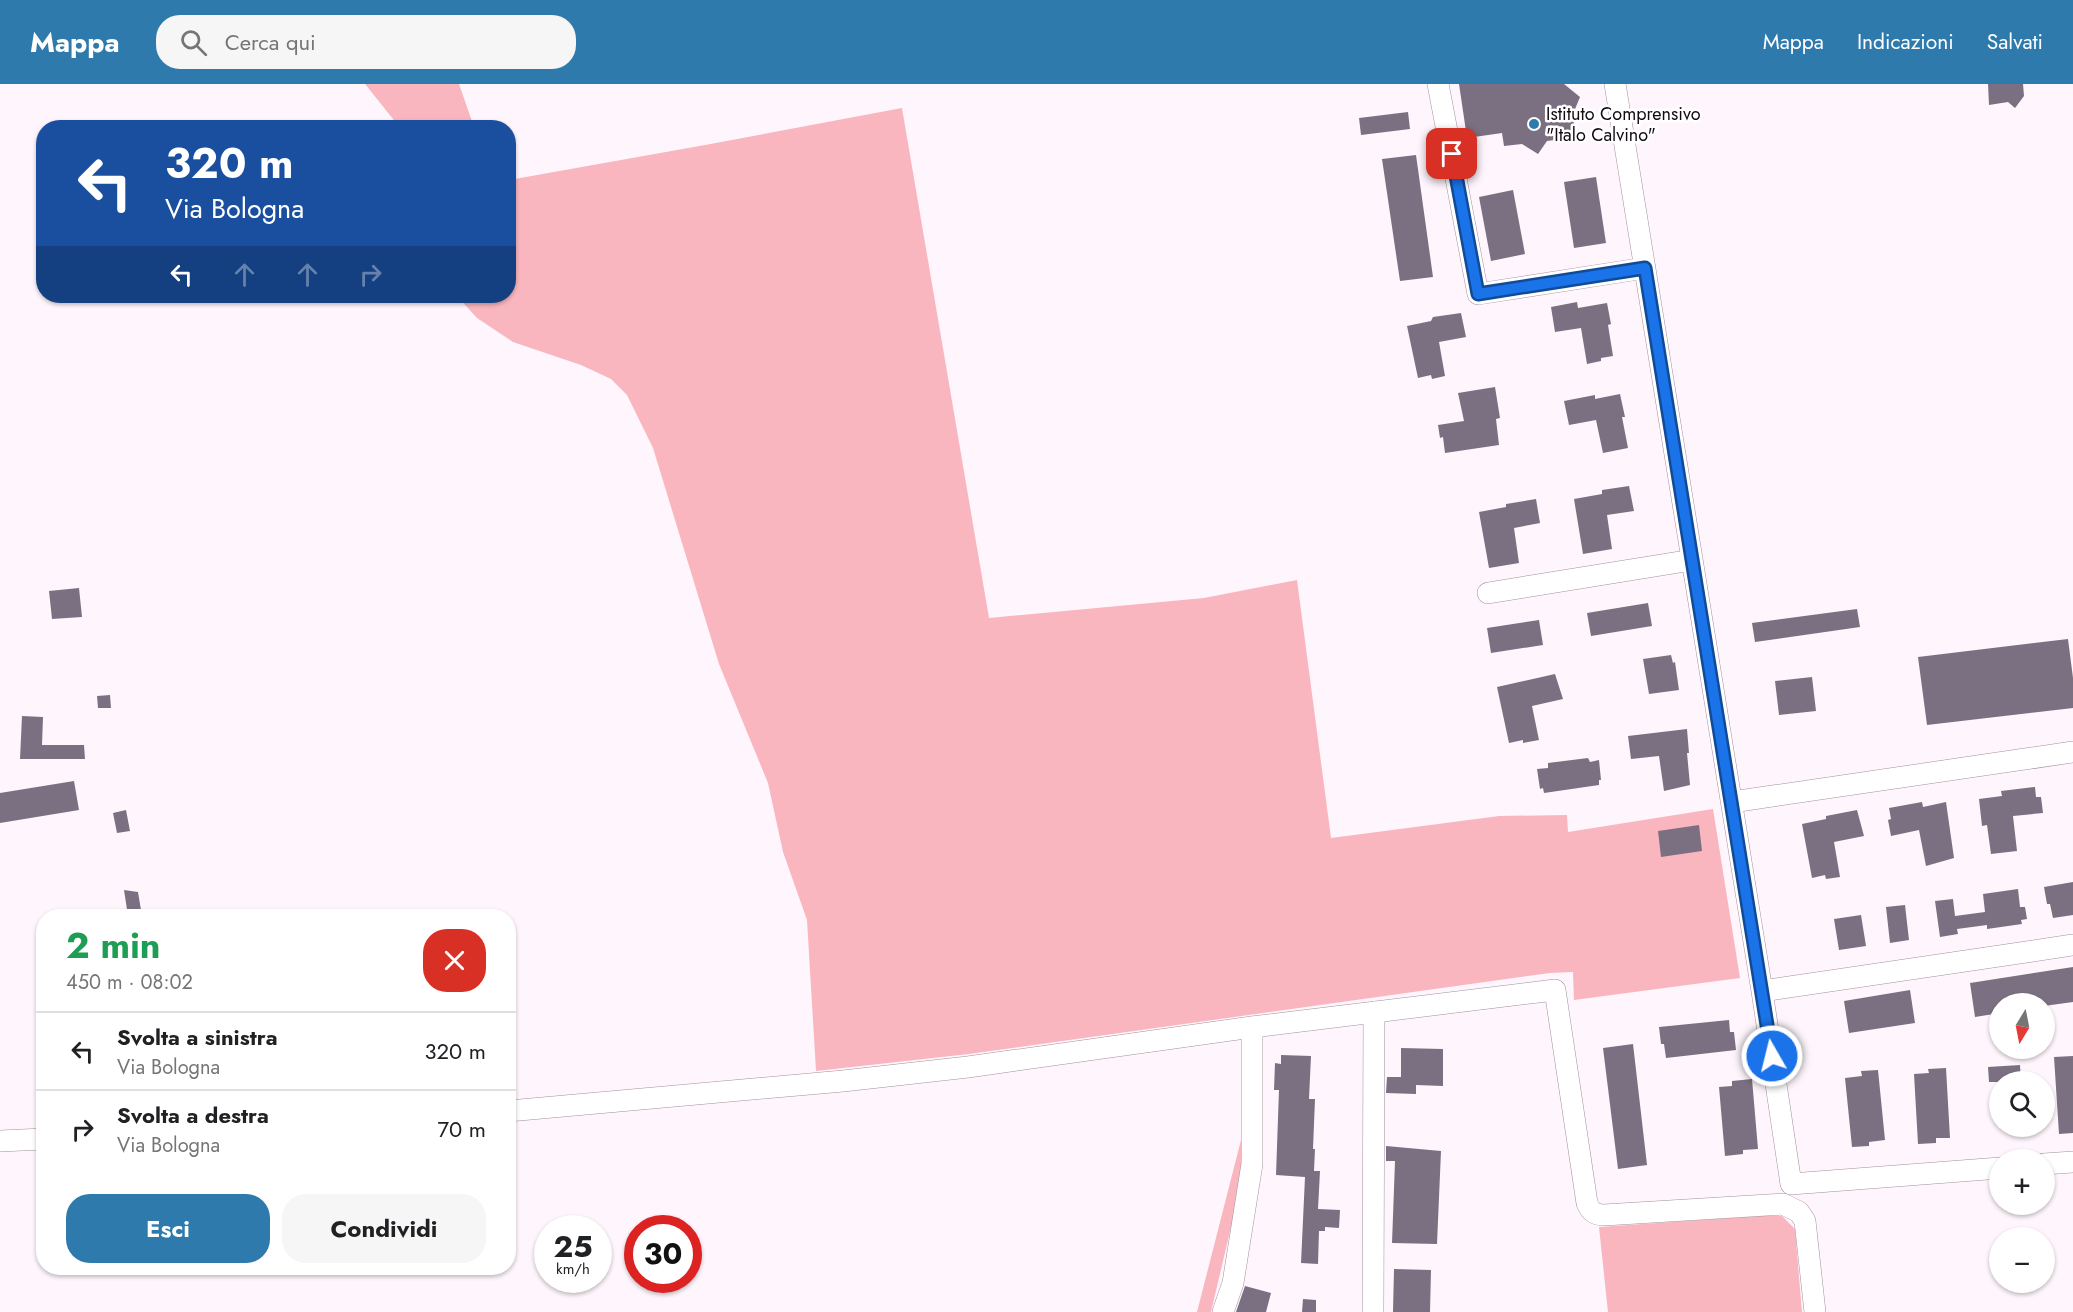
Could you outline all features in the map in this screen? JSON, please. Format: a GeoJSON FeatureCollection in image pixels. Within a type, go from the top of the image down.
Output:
{"type":"FeatureCollection","features":[{"type":"Feature","properties":{"kind":"street"},"geometry":{"type":"LineString","coordinates":[[1438,84],[1478,294],[1645,268]]}},
{"type":"Feature","properties":{"kind":"street"},"geometry":{"type":"LineString","coordinates":[[1615,84],[1732,802],[1791,1184],[1989,1169]]}},
{"type":"Feature","properties":{"kind":"street"},"geometry":{"type":"LineString","coordinates":[[1488,593],[1692,560]]}},
{"type":"Feature","properties":{"kind":"street"},"geometry":{"type":"LineString","coordinates":[[1732,802],[2073,752]]}},
{"type":"Feature","properties":{"kind":"street"},"geometry":{"type":"LineString","coordinates":[[1762,991],[2073,945]]}},
{"type":"Feature","properties":{"kind":"street"},"geometry":{"type":"LineString","coordinates":[[516,1110],[843,1081],[968,1067],[1252,1027],[1555,990],[1587,1203],[1594,1213],[1604,1215],[1783,1204],[1798,1212],[1805,1221],[1815,1312]]}},
{"type":"Feature","properties":{"kind":"street"},"geometry":{"type":"LineString","coordinates":[[1373,1312],[1374,1012]]}},
{"type":"Feature","properties":{"kind":"street"},"geometry":{"type":"LineString","coordinates":[[1223,1312],[1233,1283],[1252,1164],[1252,1027]]}},
{"type":"Feature","properties":{"kind":"street"},"geometry":{"type":"LineString","coordinates":[[0,1141],[36,1139]]}},
{"type":"Feature","properties":{"kind":"street"},"geometry":{"type":"LineString","coordinates":[[2055,1163],[2073,1162]]}},
{"type":"Feature","properties":{"kind":"shaded area"},"geometry":{"type":"Polygon","coordinates":[[[365,84],[459,84],[472,120],[394,120],[365,84]]]}},
{"type":"Feature","properties":{"kind":"shaded area"},"geometry":{"type":"Polygon","coordinates":[[[902,108],[989,618],[1204,598],[1297,580],[1331,838],[1499,816],[1567,815],[1568,832],[1713,809],[1740,978],[1574,1000],[1573,972],[1550,973],[969,1054],[816,1071],[807,920],[783,852],[768,783],[719,664],[653,448],[627,395],[611,379],[581,365],[513,342],[477,318],[463,303],[516,303],[516,179],[902,108]]]}},
{"type":"Feature","properties":{"kind":"shaded area"},"geometry":{"type":"Polygon","coordinates":[[[1241,1140],[1245,1142],[1240,1189],[1211,1312],[1197,1312],[1241,1140]]]}},
{"type":"Feature","properties":{"kind":"shaded area"},"geometry":{"type":"Polygon","coordinates":[[[1782,1216],[1795,1229],[1802,1312],[1608,1312],[1599,1227],[1782,1216]]]}},
{"type":"Feature","properties":{"kind":"building","name":"Istituto Comprensivo \"Italo Calvino\""},"geometry":{"type":"Polygon","coordinates":[[[1459,84],[1564,84],[1580,97],[1573,114],[1576,137],[1547,141],[1538,154],[1522,144],[1504,146],[1502,133],[1467,138],[1459,84]]]}},
{"type":"Feature","properties":{"kind":"building"},"geometry":{"type":"Polygon","coordinates":[[[1988,84],[2023,84],[2024,96],[2015,108],[2008,102],[1989,105],[1988,84]]]}},
{"type":"Feature","properties":{"kind":"building"},"geometry":{"type":"Polygon","coordinates":[[[1408,112],[1410,129],[1361,135],[1359,118],[1408,112]]]}},
{"type":"Feature","properties":{"kind":"building"},"geometry":{"type":"Polygon","coordinates":[[[1416,155],[1433,277],[1400,281],[1382,159],[1416,155]]]}},
{"type":"Feature","properties":{"kind":"building"},"geometry":{"type":"Polygon","coordinates":[[[1596,177],[1606,243],[1574,248],[1564,182],[1596,177]]]}},
{"type":"Feature","properties":{"kind":"building"},"geometry":{"type":"Polygon","coordinates":[[[1513,190],[1525,254],[1491,261],[1479,197],[1513,190]]]}},
{"type":"Feature","properties":{"kind":"building"},"geometry":{"type":"Polygon","coordinates":[[[1577,302],[1578,308],[1607,303],[1613,356],[1587,364],[1581,328],[1555,332],[1551,307],[1577,302]]]}},
{"type":"Feature","properties":{"kind":"building"},"geometry":{"type":"Polygon","coordinates":[[[1461,313],[1466,337],[1439,342],[1445,376],[1432,379],[1431,375],[1418,378],[1407,326],[1431,321],[1433,317],[1461,313]]]}},
{"type":"Feature","properties":{"kind":"building"},"geometry":{"type":"Polygon","coordinates":[[[1495,387],[1500,418],[1496,419],[1499,445],[1445,453],[1443,437],[1440,438],[1438,425],[1464,421],[1458,393],[1495,387]]]}},
{"type":"Feature","properties":{"kind":"building"},"geometry":{"type":"Polygon","coordinates":[[[1620,394],[1628,448],[1603,453],[1596,420],[1569,425],[1564,401],[1595,395],[1595,399],[1620,394]]]}},
{"type":"Feature","properties":{"kind":"building"},"geometry":{"type":"Polygon","coordinates":[[[1629,486],[1634,511],[1607,515],[1612,549],[1583,554],[1574,499],[1602,494],[1602,490],[1629,486]]]}},
{"type":"Feature","properties":{"kind":"building"},"geometry":{"type":"Polygon","coordinates":[[[1536,499],[1540,523],[1514,528],[1519,563],[1489,568],[1479,512],[1536,499]]]}},
{"type":"Feature","properties":{"kind":"building"},"geometry":{"type":"Polygon","coordinates":[[[79,588],[82,617],[52,619],[49,591],[79,588]]]}},
{"type":"Feature","properties":{"kind":"building"},"geometry":{"type":"Polygon","coordinates":[[[1648,603],[1652,626],[1591,636],[1587,613],[1648,603]]]}},
{"type":"Feature","properties":{"kind":"building"},"geometry":{"type":"Polygon","coordinates":[[[1857,609],[1860,627],[1755,642],[1752,623],[1857,609]]]}},
{"type":"Feature","properties":{"kind":"building"},"geometry":{"type":"Polygon","coordinates":[[[1539,620],[1543,645],[1491,653],[1487,628],[1539,620]]]}},
{"type":"Feature","properties":{"kind":"building"},"geometry":{"type":"Polygon","coordinates":[[[2068,639],[2073,678],[2073,708],[1927,725],[1918,657],[2068,639]]]}},
{"type":"Feature","properties":{"kind":"building"},"geometry":{"type":"Polygon","coordinates":[[[1671,655],[1673,663],[1675,662],[1679,690],[1649,694],[1643,659],[1671,655]]]}},
{"type":"Feature","properties":{"kind":"building"},"geometry":{"type":"Polygon","coordinates":[[[1555,674],[1563,699],[1532,706],[1539,740],[1509,743],[1497,687],[1555,674]]]}},
{"type":"Feature","properties":{"kind":"building"},"geometry":{"type":"Polygon","coordinates":[[[1812,677],[1816,711],[1779,715],[1775,681],[1812,677]]]}},
{"type":"Feature","properties":{"kind":"building"},"geometry":{"type":"Polygon","coordinates":[[[110,695],[111,708],[98,708],[97,696],[110,695]]]}},
{"type":"Feature","properties":{"kind":"building"},"geometry":{"type":"Polygon","coordinates":[[[22,716],[43,717],[42,745],[84,745],[85,759],[20,759],[22,716]]]}},
{"type":"Feature","properties":{"kind":"building"},"geometry":{"type":"Polygon","coordinates":[[[1687,729],[1690,785],[1664,791],[1659,756],[1631,759],[1628,736],[1687,729]]]}},
{"type":"Feature","properties":{"kind":"building"},"geometry":{"type":"Polygon","coordinates":[[[1588,758],[1590,762],[1599,760],[1601,780],[1599,780],[1599,785],[1544,793],[1543,788],[1540,789],[1537,769],[1548,768],[1548,763],[1588,758]]]}},
{"type":"Feature","properties":{"kind":"building"},"geometry":{"type":"Polygon","coordinates":[[[74,781],[79,810],[0,823],[0,793],[74,781]]]}},
{"type":"Feature","properties":{"kind":"building"},"geometry":{"type":"Polygon","coordinates":[[[2035,787],[2036,797],[2041,797],[2043,813],[2013,816],[2017,851],[1991,854],[1987,825],[1982,826],[1979,799],[2002,796],[2001,791],[2035,787]]]}},
{"type":"Feature","properties":{"kind":"building"},"geometry":{"type":"Polygon","coordinates":[[[1922,802],[1923,807],[1946,802],[1954,858],[1926,866],[1919,830],[1891,836],[1888,820],[1891,819],[1889,808],[1922,802]]]}},
{"type":"Feature","properties":{"kind":"building"},"geometry":{"type":"Polygon","coordinates":[[[126,810],[130,831],[117,833],[113,813],[126,810]]]}},
{"type":"Feature","properties":{"kind":"building"},"geometry":{"type":"Polygon","coordinates":[[[1857,810],[1864,836],[1834,842],[1840,877],[1826,879],[1825,875],[1812,878],[1802,824],[1826,819],[1826,816],[1857,810]]]}},
{"type":"Feature","properties":{"kind":"building"},"geometry":{"type":"Polygon","coordinates":[[[1699,825],[1702,851],[1661,857],[1658,831],[1699,825]]]}},
{"type":"Feature","properties":{"kind":"building"},"geometry":{"type":"Polygon","coordinates":[[[2073,882],[2073,915],[2053,918],[2050,904],[2047,904],[2044,887],[2073,882]]]}},
{"type":"Feature","properties":{"kind":"building"},"geometry":{"type":"Polygon","coordinates":[[[2018,889],[2020,907],[2025,907],[2027,919],[2021,920],[2022,924],[1987,929],[1987,925],[1957,929],[1958,934],[1940,937],[1935,901],[1953,899],[1955,916],[1985,912],[1983,894],[2018,889]]]}},
{"type":"Feature","properties":{"kind":"building"},"geometry":{"type":"Polygon","coordinates":[[[124,890],[138,892],[141,909],[127,909],[124,890]]]}},
{"type":"Feature","properties":{"kind":"building"},"geometry":{"type":"Polygon","coordinates":[[[1905,905],[1909,940],[1890,943],[1886,907],[1905,905]]]}},
{"type":"Feature","properties":{"kind":"building"},"geometry":{"type":"Polygon","coordinates":[[[1861,915],[1866,946],[1839,950],[1834,919],[1861,915]]]}},
{"type":"Feature","properties":{"kind":"building"},"geometry":{"type":"Polygon","coordinates":[[[2073,967],[2073,1002],[2055,1004],[2055,993],[1989,993],[1989,1015],[1975,1017],[1970,983],[2073,967]]]}},
{"type":"Feature","properties":{"kind":"building"},"geometry":{"type":"Polygon","coordinates":[[[1910,990],[1915,1023],[1849,1033],[1844,1001],[1910,990]]]}},
{"type":"Feature","properties":{"kind":"building"},"geometry":{"type":"Polygon","coordinates":[[[1729,1020],[1730,1032],[1734,1032],[1736,1050],[1666,1058],[1659,1027],[1729,1020]]]}},
{"type":"Feature","properties":{"kind":"building"},"geometry":{"type":"Polygon","coordinates":[[[1633,1044],[1647,1165],[1618,1169],[1603,1048],[1633,1044]]]}},
{"type":"Feature","properties":{"kind":"building"},"geometry":{"type":"Polygon","coordinates":[[[1401,1048],[1443,1049],[1443,1086],[1416,1085],[1416,1094],[1386,1093],[1387,1077],[1401,1077],[1401,1048]]]}},
{"type":"Feature","properties":{"kind":"building"},"geometry":{"type":"Polygon","coordinates":[[[1281,1055],[1311,1056],[1309,1099],[1315,1099],[1313,1149],[1315,1149],[1314,1171],[1320,1171],[1318,1209],[1340,1210],[1339,1228],[1325,1227],[1325,1231],[1319,1231],[1318,1264],[1301,1263],[1305,1177],[1276,1175],[1279,1090],[1274,1090],[1275,1063],[1281,1064],[1281,1055]]]}},
{"type":"Feature","properties":{"kind":"building"},"geometry":{"type":"Polygon","coordinates":[[[2073,1056],[2073,1133],[2059,1134],[2055,1057],[2073,1056]]]}},
{"type":"Feature","properties":{"kind":"building"},"geometry":{"type":"Polygon","coordinates":[[[2020,1065],[2020,1071],[1989,1071],[1989,1082],[1988,1067],[2020,1065]]]}},
{"type":"Feature","properties":{"kind":"building"},"geometry":{"type":"Polygon","coordinates":[[[1946,1068],[1950,1138],[1936,1138],[1936,1143],[1918,1144],[1914,1074],[1929,1073],[1928,1069],[1946,1068]]]}},
{"type":"Feature","properties":{"kind":"building"},"geometry":{"type":"Polygon","coordinates":[[[1878,1070],[1885,1140],[1869,1142],[1869,1146],[1852,1147],[1845,1078],[1862,1076],[1861,1071],[1878,1070]]]}},
{"type":"Feature","properties":{"kind":"building"},"geometry":{"type":"Polygon","coordinates":[[[1752,1079],[1758,1149],[1743,1150],[1743,1154],[1725,1156],[1719,1087],[1732,1086],[1732,1081],[1752,1079]]]}},
{"type":"Feature","properties":{"kind":"building"},"geometry":{"type":"Polygon","coordinates":[[[1386,1146],[1441,1151],[1437,1244],[1392,1243],[1395,1161],[1386,1161],[1386,1146]]]}},
{"type":"Feature","properties":{"kind":"building"},"geometry":{"type":"Polygon","coordinates":[[[1394,1269],[1431,1270],[1430,1312],[1393,1312],[1394,1269]]]}},
{"type":"Feature","properties":{"kind":"building"},"geometry":{"type":"Polygon","coordinates":[[[1245,1286],[1271,1293],[1266,1312],[1236,1312],[1245,1286]]]}},
{"type":"Feature","properties":{"kind":"building"},"geometry":{"type":"Polygon","coordinates":[[[1303,1299],[1316,1300],[1316,1312],[1302,1312],[1303,1299]]]}},
{"type":"Feature","properties":{"kind":"place","name":"Istituto Comprensivo \"Italo Calvino\""},"geometry":{"type":"Point","coordinates":[1534,124]}},
{"type":"Feature","properties":{"kind":"route"},"geometry":{"type":"LineString","coordinates":[[1452,154],[1478,294],[1645,268],[1772,1056]]}}]}
